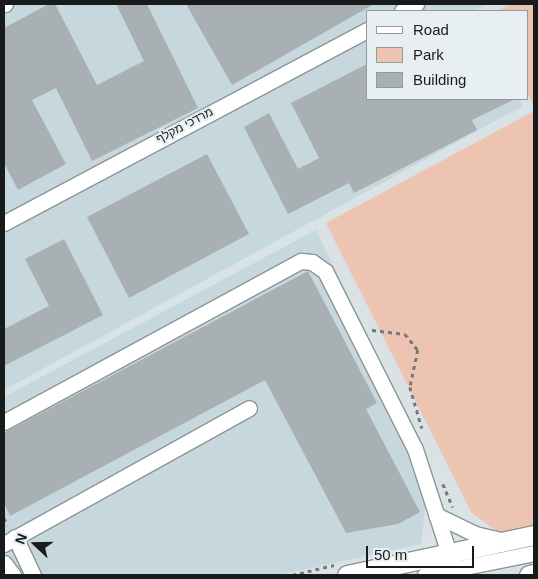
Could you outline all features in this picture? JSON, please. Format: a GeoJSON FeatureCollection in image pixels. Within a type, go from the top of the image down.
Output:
{"type":"FeatureCollection","features":[{"type":"Feature","properties":{"kind":"main road"},"geometry":{"type":"LineString","coordinates":[[347,575],[454,566],[505,541],[534,535]]}},
{"type":"Feature","properties":{"kind":"main road"},"geometry":{"type":"LineString","coordinates":[[529,575],[534,574]]}},
{"type":"Feature","properties":{"kind":"street"},"geometry":{"type":"LineString","coordinates":[[404,10],[416,4]]}},
{"type":"Feature","properties":{"kind":"street","name":"מרדכי מקלף"},"geometry":{"type":"LineString","coordinates":[[4,223],[366,31]]}},
{"type":"Feature","properties":{"kind":"street"},"geometry":{"type":"LineString","coordinates":[[4,422],[302,261],[312,262],[325,271],[414,449],[454,566]]}},
{"type":"Feature","properties":{"kind":"street"},"geometry":{"type":"LineString","coordinates":[[33,575],[9,540],[249,408]]}},
{"type":"Feature","properties":{"kind":"street"},"geometry":{"type":"LineString","coordinates":[[436,516],[474,534],[505,541]]}},
{"type":"Feature","properties":{"kind":"street"},"geometry":{"type":"LineString","coordinates":[[425,575],[454,566],[534,553]]}},
{"type":"Feature","properties":{"kind":"street"},"geometry":{"type":"LineString","coordinates":[[4,563],[13,575]]}},
{"type":"Feature","properties":{"kind":"path"},"geometry":{"type":"LineString","coordinates":[[364,331],[380,329],[405,334],[418,350],[410,388],[425,437]]}},
{"type":"Feature","properties":{"kind":"path"},"geometry":{"type":"LineString","coordinates":[[441,478],[455,512]]}},
{"type":"Feature","properties":{"kind":"shaded area"},"geometry":{"type":"Polygon","coordinates":[[[4,4],[487,4],[477,10],[366,10],[366,100],[520,100],[523,106],[4,390],[4,4]]]}},
{"type":"Feature","properties":{"kind":"shaded area"},"geometry":{"type":"Polygon","coordinates":[[[316,230],[365,331],[388,406],[428,485],[421,544],[278,575],[4,575],[4,397],[316,230]]]}},
{"type":"Feature","properties":{"kind":"green space"},"geometry":{"type":"Polygon","coordinates":[[[509,4],[534,4],[534,107],[528,95],[528,10],[499,10],[509,4]]]}},
{"type":"Feature","properties":{"kind":"green space"},"geometry":{"type":"Polygon","coordinates":[[[534,111],[534,531],[501,534],[471,512],[326,223],[534,111]]]}},
{"type":"Feature","properties":{"kind":"building"},"geometry":{"type":"Polygon","coordinates":[[[49,4],[55,4],[97,85],[144,61],[116,4],[147,4],[198,108],[92,161],[56,88],[32,100],[66,164],[18,190],[4,163],[4,28],[49,4]]]}},
{"type":"Feature","properties":{"kind":"building"},"geometry":{"type":"Polygon","coordinates":[[[186,4],[374,4],[232,85],[186,4]]]}},
{"type":"Feature","properties":{"kind":"building"},"geometry":{"type":"Polygon","coordinates":[[[366,65],[366,100],[513,100],[472,120],[477,130],[354,193],[349,183],[288,214],[244,127],[269,113],[298,169],[319,158],[291,103],[366,65]]]}},
{"type":"Feature","properties":{"kind":"building"},"geometry":{"type":"Polygon","coordinates":[[[207,154],[249,234],[129,298],[87,217],[207,154]]]}},
{"type":"Feature","properties":{"kind":"building"},"geometry":{"type":"Polygon","coordinates":[[[64,239],[103,315],[4,366],[4,329],[49,306],[25,259],[64,239]]]}},
{"type":"Feature","properties":{"kind":"building"},"geometry":{"type":"Polygon","coordinates":[[[308,271],[377,403],[366,409],[420,512],[398,524],[346,533],[265,380],[10,516],[4,503],[4,433],[308,271]]]}}]}
